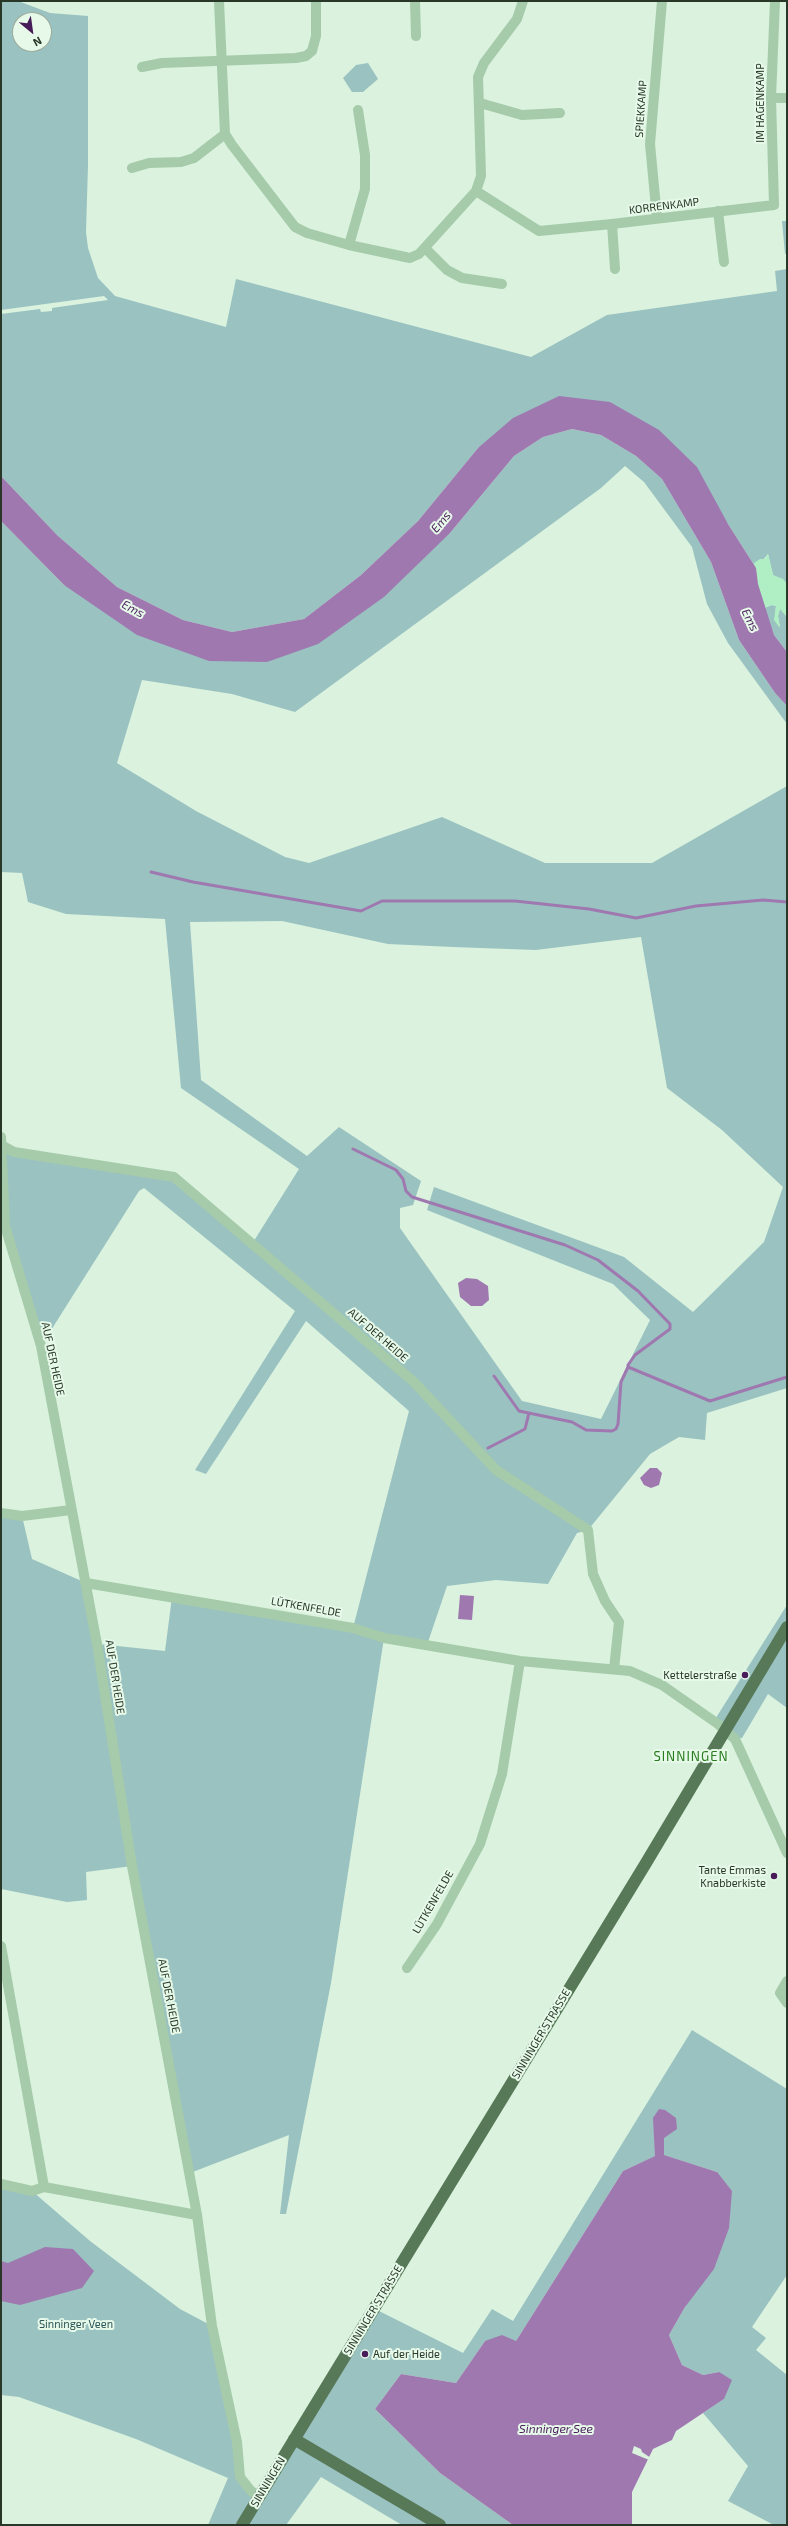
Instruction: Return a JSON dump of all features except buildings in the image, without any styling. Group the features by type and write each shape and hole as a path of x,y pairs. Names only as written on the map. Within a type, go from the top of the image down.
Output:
{"main road":[{"name":"SINNINGER STRASSE","path":"294,2439 726,1730 787,1627"},
{"name":"SINNINGEN","path":"242,2525 294,2439"},
{"path":"294,2439 440,2525"}],"street":[{"path":"219,1 225,134 295,227 307,233 402,258 410,258 425,248 476,191 481,176 480,103 478,78 484,63 516,19 523,1"},
{"path":"142,67 162,63 296,58 306,56 312,51 316,36 316,1"},
{"path":"415,1 416,36"},
{"name":"SPIEKKAMP","path":"657,218 650,144 662,1"},
{"name":"IM HAGENKAMP","path":"774,205 771,98 775,1"},
{"path":"771,98 787,98"},
{"path":"480,103 522,115 560,113"},
{"path":"349,245 365,189 365,155 358,110"},
{"path":"132,168 148,163 181,162 194,158 225,134"},
{"name":"KORRENKAMP","path":"476,191 539,230 612,224 774,205"},
{"path":"718,211 724,262"},
{"path":"612,224 615,269"},
{"path":"425,248 447,270 462,278 502,284"},
{"name":"AUF DER HEIDE","path":"1,1137 5,1226 41,1346 70,1510 86,1583 132,1866 197,2215 212,2326 236,2442 240,2477 251,2491 260,2497"},
{"name":"AUF DER HEIDE","path":"1,1146 14,1152 174,1177 414,1382 496,1470 588,1530 593,1574 605,1601 614,1612 619,1622 614,1669"},
{"path":"1,1513 22,1516 70,1510"},
{"name":"LÜTKENFELDE","path":"86,1583 338,1625 384,1638 520,1661 630,1671 662,1685 726,1730"},
{"name":"LÜTKENFELDE","path":"407,1968 437,1924 480,1844 502,1774 520,1661"},
{"path":"726,1730 735,1739 787,1853"},
{"path":"1,1946 44,2187"},
{"path":"787,1981 780,1993 787,2003"},
{"path":"1,2184 32,2191 44,2187 197,2215"}],"green space":[{"path":"1,1 18,1 47,12 12,12 12,52 52,52 52,13 88,16 88,165 86,232 88,248 98,278 115,296 226,327 236,279 531,357 607,315 777,291 775,271 787,269 787,584 773,575 768,554 756,568 728,524 610,402 478,448 418,521 361,575 304,619 232,632 183,620 117,587 57,535 1,476 1,314 40,309 41,312 52,311 52,308 108,300 104,296 1,310"},
{"path":"368,63 378,79 363,92 352,92 343,78 356,65"},
{"path":"782,221 787,221 787,253 785,254"},
{"path":"572,429 601,435 636,456 662,479 711,562 739,640 775,693 787,706 787,724 728,643 707,604 692,547 644,482 625,466 601,488 295,712 232,694 142,680 117,763 196,811 285,857 309,863 442,817 545,863 652,863 787,786 787,1388 707,1413 705,1440 679,1437 650,1454 588,1530 577,1533 548,1584 496,1580 447,1586 427,1645 384,1638 331,1983 286,2214 280,2214 289,2135 190,2173 132,1866 86,1872 87,1900 67,1902 1,1889 1,1513 22,1516 32,1559 86,1583 98,1644 165,1651 172,1597 353,1628 409,1411 306,1321 206,1474 195,1470 295,1311 144,1188 139,1191 41,1346 5,1226 1,1146 174,1177 252,1244 299,1169 181,1088 165,919 66,914 28,902 22,873 1,872 1,521 64,585 267,662 450,533 514,456 543,437","holes":["282,921 388,944 536,950 641,937 667,1088 722,1130 783,1187 764,1242 693,1312 624,1257 434,1187 427,1210 613,1284 650,1320 601,1419 522,1401 400,1228 400,1208 413,1205 421,1181 339,1127 307,1156 201,1080 190,922"]},
{"path":"772,605 776,606 775,618 780,627 778,616 780,608 787,617 787,652 774,635 764,608"},
{"path":"787,1605 787,1708 768,1694 742,1738 735,1739 714,1721"},
{"name":"Sinninger Veen","path":"692,2030 787,2089 787,2275 752,2327 766,2338 756,2350 787,2375 787,2525 774,2525 728,2501 748,2466 703,2413 724,2399 719,2372 703,2375 682,2365 669,2335 685,2307 717,2172 660,2154 623,2171 516,2341 485,2341 456,2383 401,2374 375,2409 440,2473 513,2525 402,2525 321,2477 286,2525 208,2525 228,2478 136,2439 19,2397 1,2395 1,2184 32,2191 90,2241 180,2309 212,2326 240,2477 260,2496 375,2309 463,2353 492,2309 513,2321"}],"sand":[{"path":"768,554 773,575 783,579 787,584 787,617 780,609 778,616 780,628 774,620 776,606 772,605 764,608 757,584 754,563 760,559 765,559"}],"water":[{"name":"Ems","path":"559,396 610,402 659,430 697,467 728,524 756,568 758,584 774,635 787,652 787,706 775,693 739,640 711,562 662,479 636,456 601,435 572,429 543,437 514,456 450,533 384,597 318,644 267,662 209,661 137,635 64,585 1,521 1,476 57,535 117,587 183,620 232,632 304,619 361,575 418,521 478,448 513,418"},
{"path":"466,1278 477,1279 488,1286 489,1300 482,1306 471,1306 460,1297 458,1283"},
{"path":"650,1468 657,1468 662,1473 659,1485 651,1488 644,1485 640,1478"},
{"path":"460,1595 474,1596 472,1620 458,1619"},
{"name":"Sinninger See","path":"659,2109 665,2110 676,2118 677,2129 664,2138 664,2155 717,2172 732,2191 729,2228 714,2269 685,2307 669,2335 682,2365 703,2375 719,2372 732,2380 724,2399 676,2431 672,2440 653,2449 632,2492 632,2525 513,2525 440,2473 375,2409 401,2374 456,2383 485,2341 502,2335 516,2341 623,2171 655,2156 653,2118"},
{"path":"45,2247 73,2249 94,2271 82,2288 20,2305 1,2301 1,2261 8,2263"}],"pier":[{"path":"634,2446 641,2449 642,2452 651,2458 649,2460 632,2453"}],"waterway":[{"path":"151,872 193,882 361,911 382,901 515,901 589,909 636,918 696,906 763,900 787,902"},
{"path":"353,1149 396,1170 403,1179 406,1191 412,1197 565,1245 598,1260 638,1291 670,1324 670,1329 635,1355 628,1367 710,1401 787,1377"},
{"path":"494,1376 519,1411 572,1422 586,1430 612,1431 616,1429 618,1424 621,1382 628,1367"},
{"path":"488,1448 525,1429 529,1413"}],"place":[{"name":"Kettelerstraße","path":"745,1675"},
{"name":"Tante Emmas Knabberkiste","path":"774,1876"},
{"name":"Auf der Heide","path":"365,2354"}],"district":[{"name":"SINNINGEN","path":"691,1757"}]}
